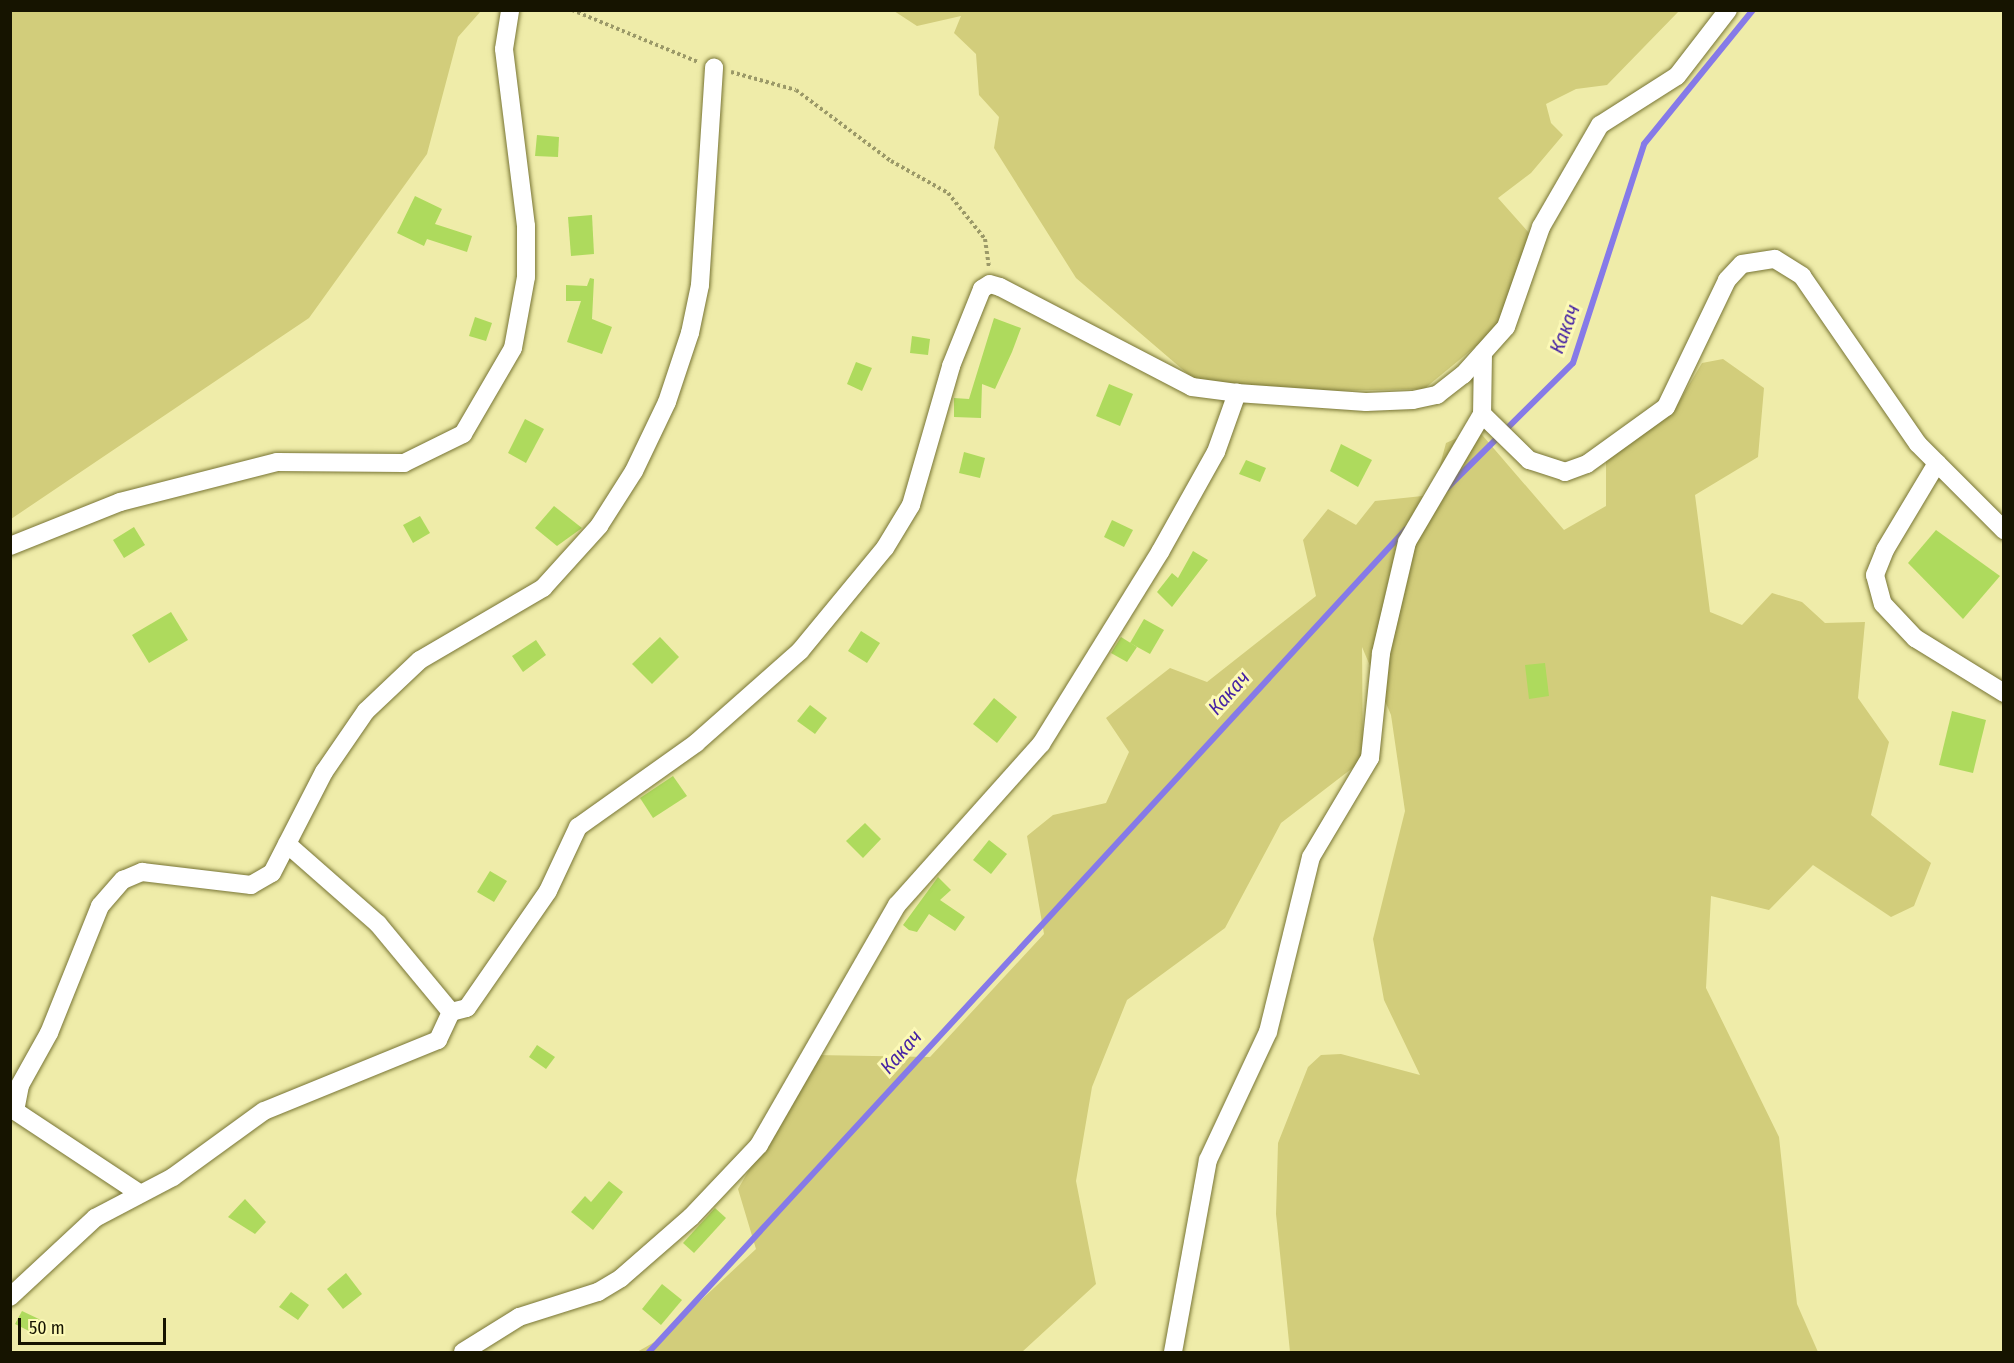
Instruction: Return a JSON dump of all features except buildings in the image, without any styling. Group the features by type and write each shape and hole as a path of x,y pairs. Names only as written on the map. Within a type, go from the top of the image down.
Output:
{"street":[{"path":"10,546 120,502 277,462 404,463 463,434 513,348 525,286 526,226 504,50 510,10"},
{"path":"451,1012 467,1008 478,994 548,891 578,827 696,743 800,651 885,548 911,505 951,366 978,296 990,284 1192,387 1237,393 1366,402 1426,398 1463,375 1506,327 1541,226 1600,125 1677,76 1728,10"},
{"path":"139,1193 15,1111 20,1085 49,1033 100,906 123,880 142,872 251,885 272,873 324,772 366,711 420,660 543,588 599,526 634,471 667,402 700,285 714,67"},
{"path":"1487,420 1529,460 1565,472 1636,431 1666,407 1685,376 1727,280 1742,264 1764,257 1802,276 1918,444 2004,530"},
{"path":"1173,1353 1208,1160 1268,1032 1311,857 1370,758 1381,653 1407,542 1430,503 1487,420 1483,353"},
{"path":"463,1353 519,1317 598,1292 621,1278 690,1217 759,1145 897,905 1041,744 1160,552 1216,452 1237,393"},
{"path":"1937,463 1885,550 1875,575 1883,604 1915,638 2004,693"},
{"path":"287,844 378,924 451,1012"},
{"path":"10,1297 95,1218 173,1177 264,1111 438,1040 451,1012"}],"path":[{"path":"572,10 667,53 796,90 891,161 948,193 985,239 990,284"}],"shaded area":[{"path":"11,10 481,11 458,37 427,154 309,318 11,519"},
{"path":"894,11 1679,11 1607,85 1576,89 1546,104 1551,123 1563,135 1531,173 1498,198 1529,233 1517,288 1492,333 1424,389 1210,393 1076,278 994,148 999,117 979,95 976,54 954,33 961,16 917,26"},
{"path":"1723,359 1764,388 1758,457 1695,495 1710,612 1742,625 1772,593 1802,602 1825,623 1865,622 1858,698 1889,742 1871,815 1931,863 1914,906 1891,917 1813,865 1769,910 1711,896 1706,988 1779,1137 1797,1304 1818,1352 1290,1352 1276,1214 1278,1143 1308,1067 1321,1055 1341,1054 1420,1075 1384,1000 1373,939 1405,811 1391,715 1362,647 1363,760 1281,823 1225,928 1127,1000 1092,1087 1076,1181 1096,1284 1022,1352 637,1352 658,1340 756,1249 738,1189 816,1055 930,1057 1044,934 1027,836 1053,815 1106,803 1129,752 1106,718 1170,668 1207,682 1316,596 1303,540 1328,509 1356,525 1375,501 1432,495 1446,443 1477,429 1564,530 1606,506 1606,456 1673,412 1702,363"}],"waterway":[{"name":"Какач","path":"1447,488 1573,363 1644,144 1753,10"},
{"name":"Какач","path":"649,1352 1406,529"}]}
